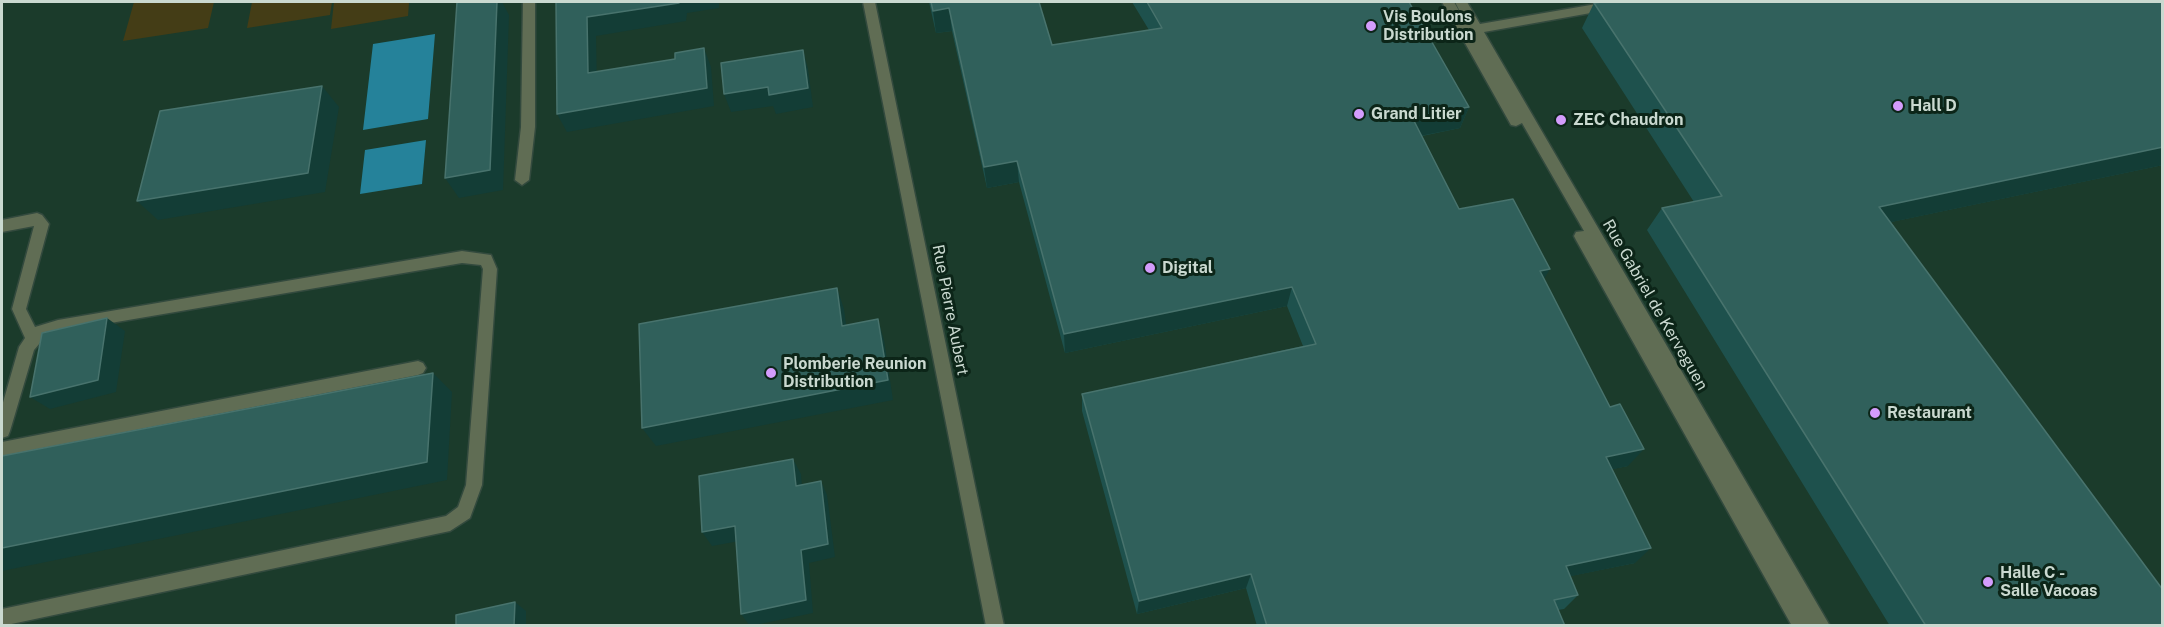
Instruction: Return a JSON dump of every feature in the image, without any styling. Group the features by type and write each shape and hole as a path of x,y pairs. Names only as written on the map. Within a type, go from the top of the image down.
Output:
{"street":[{"path":"522,180 528,127 529,2"},
{"name":"Rue Pierre Aubert","path":"869,2 995,626"},
{"path":"1459,2 1802,626"},
{"name":"Rue Gabriel de Kerveguen","path":"1459,2 1477,29 1619,280 1821,626"},
{"path":"1477,29 1630,2"},
{"path":"2,226 36,219 42,224 19,309 33,338"},
{"path":"2,431 27,347 40,332 58,326 462,257 486,259 490,269 474,485 464,512 450,523 2,618"},
{"path":"2,449 418,368"}],"shaded area":[{"path":"2,2 2162,2 2162,625 2,625"},
{"path":"134,2 214,2 208,28 123,41"},
{"path":"252,2 332,2 330,15 247,28"},
{"path":"334,2 421,2 409,3 408,16 331,29"}],"water":[{"path":"435,34 428,119 363,130 373,44"},
{"path":"426,140 422,184 360,194 365,150"}],"building":[{"path":"457,2 497,2 490,170 445,178"},
{"path":"556,2 679,2 587,17 588,73 675,59 675,53 704,48 707,88 557,114"},
{"path":"931,2 1039,2 1052,45 1162,28 1147,2 1409,2 1469,107 1412,117 1459,209 1513,199 1550,269 1540,271 1610,407 1620,404 1644,449 1606,457 1651,548 1566,566 1578,595 1554,600 1565,626 1267,626 1251,574 1139,601 1082,394 1316,344 1292,287 1064,334 1017,161 984,167 949,8 933,11"},
{"path":"2163,2 2163,147 1879,207 2163,590 2163,626 1926,626 1662,208 1722,196 1594,3"},
{"path":"803,50 808,88 769,95 768,87 724,94 721,63"},
{"path":"322,86 308,173 137,201 160,111"},
{"name":"Plomberie Reunion Distribution","path":"837,288 842,326 878,319 888,380 642,428 639,324"},
{"path":"107,318 98,380 30,397 42,333"},
{"path":"433,373 427,462 2,548 2,456"},
{"path":"793,459 796,486 821,481 828,544 801,550 806,600 741,614 735,526 702,532 699,476"},
{"path":"515,602 514,626 456,626 456,615"}],"place":[{"name":"Vis Boulons Distribution","path":"1371,26"},
{"name":"Hall D","path":"1898,106"},
{"name":"Grand Litier","path":"1359,114"},
{"name":"ZEC Chaudron","path":"1561,120"},
{"name":"Digital","path":"1150,268"},
{"name":"Plomberie Reunion Distribution","path":"771,373"},
{"name":"Restaurant","path":"1875,413"},
{"name":"Halle C - Salle Vacoas","path":"1988,582"}]}
